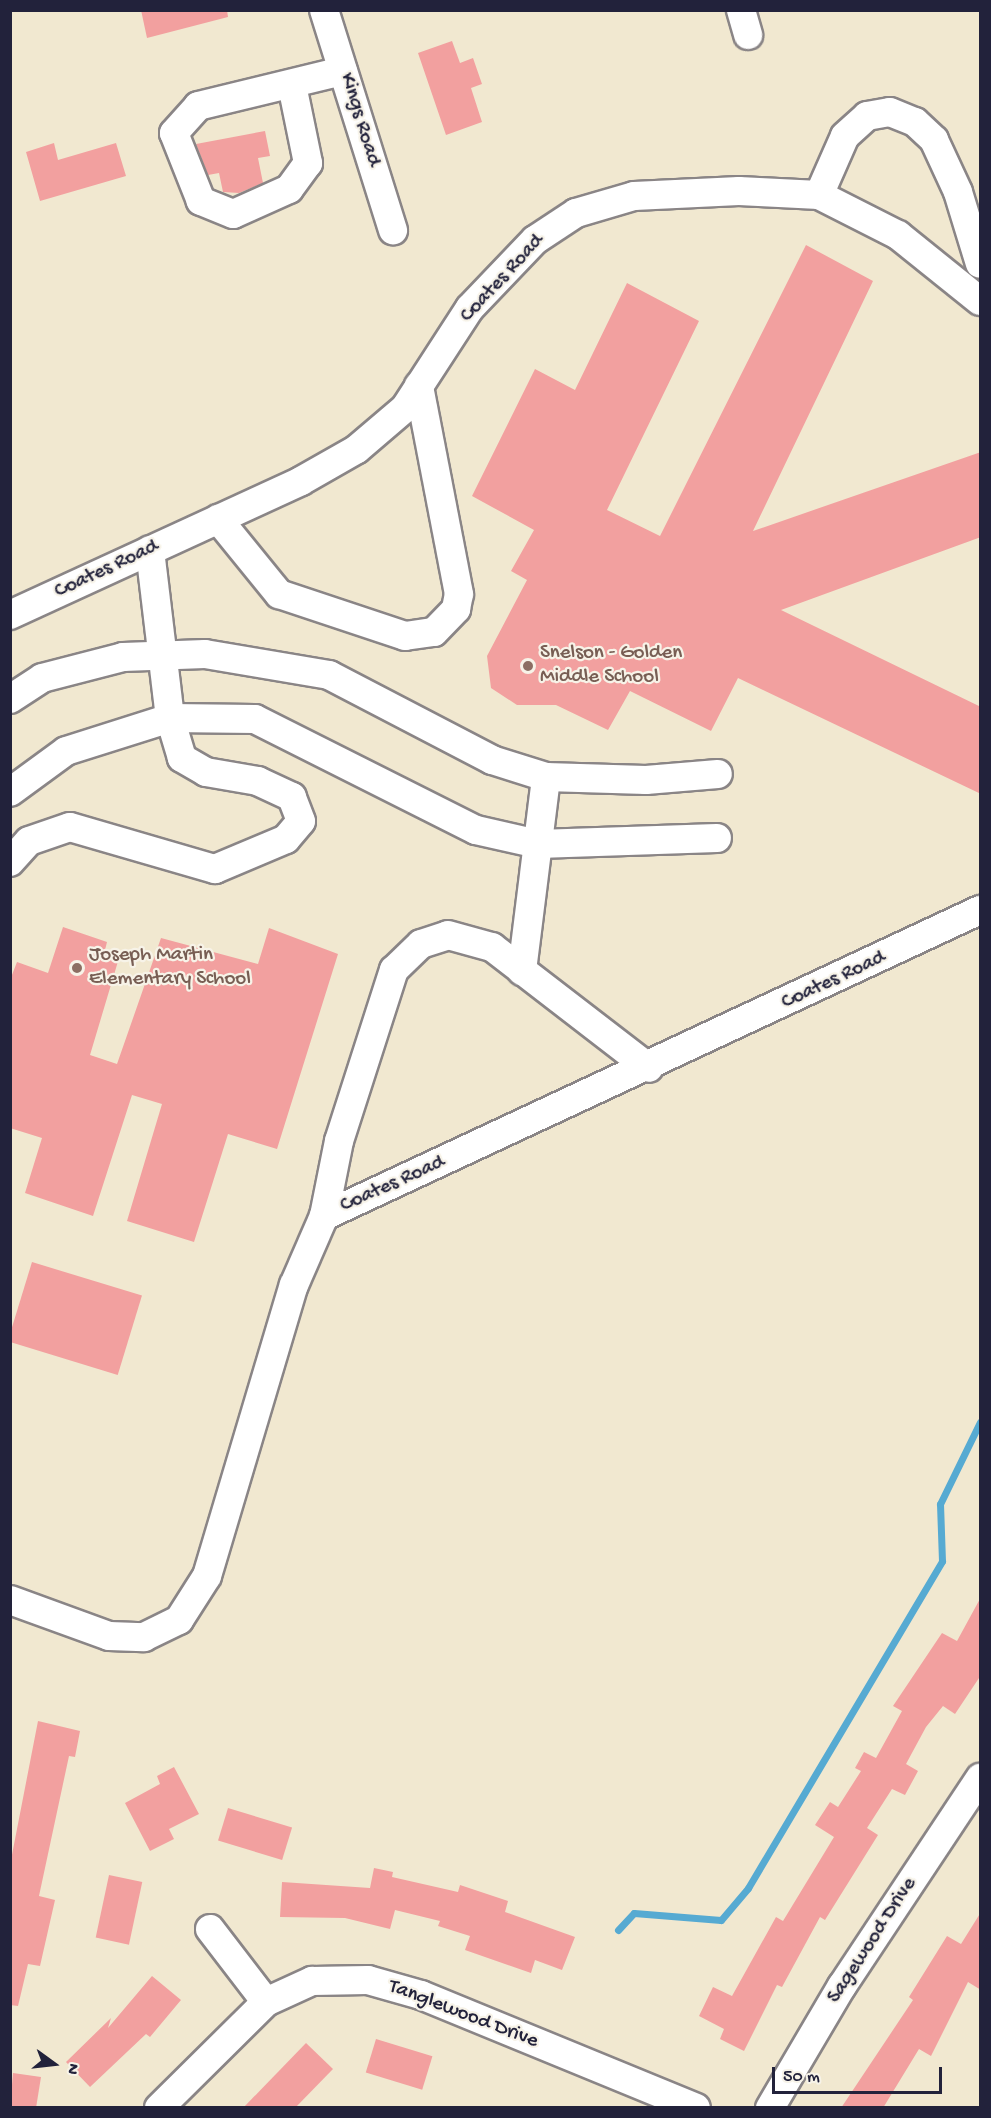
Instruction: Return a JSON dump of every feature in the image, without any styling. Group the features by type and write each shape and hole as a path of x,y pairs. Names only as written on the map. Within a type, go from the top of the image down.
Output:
{"street":[{"name":"Kings Road","path":"324,10 393,230"},
{"path":"292,84 308,163 289,189 233,214 201,201 174,133 198,106 343,71"},
{"path":"819,195 845,136 867,116 890,112 915,122 934,140 944,161 981,264"},
{"name":"Coates Road","path":"10,615 218,519 357,450 405,408 470,308 535,240 576,213 634,196 739,191 819,195 898,235 981,301"},
{"path":"218,519 279,594 405,636 434,632 456,609 459,594 419,386"},
{"path":"10,862 29,841 70,827 215,869 286,838 301,821 292,797 258,782 206,772 182,759 170,718 160,653 159,596 150,550"},
{"path":"10,699 42,678 160,653 255,660 329,675 492,760 546,777 646,780 718,774"},
{"path":"10,792 66,751 170,718 255,719 476,830 538,844 717,838"},
{"path":"522,971 546,777"},
{"name":"Coates Road","path":"10,1600 109,1636 144,1637 179,1620 207,1576 294,1286 324,1216 650,1068 981,910"},
{"path":"324,1216 339,1141 394,970 421,944 448,935 492,947 650,1068"},
{"name":"Sagewood Drive","path":"770,2108 842,1986 981,1778"},
{"path":"210,1929 266,2002"},
{"name":"Tanglewood Drive","path":"159,2108 266,2002 312,1981 368,1980 421,1995 696,2108"}],"building":[{"path":"141,10 227,10 228,17 147,38"},
{"path":"452,41 460,63 473,58 482,84 471,88 482,122 446,135 418,53"},
{"path":"265,131 270,156 258,158 263,183 239,193 223,192 219,173 208,175 196,144"},
{"path":"54,143 58,160 116,143 126,176 40,201 26,152"},
{"path":"806,245 873,281 753,531 981,452 981,537 781,610 981,707 981,794 738,678 711,731 630,691 608,730 556,705 517,705 491,688 487,656 527,580 511,571 534,530 472,496 535,369 575,390 627,283 699,321 607,510 660,536"},
{"path":"63,927 107,942 104,954 119,958 90,1055 117,1064 161,938 258,964 269,928 338,954 277,1149 228,1134 194,1242 127,1221 162,1104 132,1095 93,1216 25,1193 42,1138 10,1128 10,980 17,962 48,973"},
{"path":"32,1262 142,1296 118,1375 10,1342 10,1334"},
{"path":"981,1597 981,1675 955,1714 943,1706 926,1727 906,1764 918,1771 905,1795 892,1789 867,1828 878,1835 825,1920 820,1917 782,1987 777,1985 744,2051 720,2039 724,2029 699,2016 713,1987 732,1996 776,1917 783,1921 834,1837 815,1825 830,1802 838,1807 861,1771 855,1768 864,1752 876,1758 902,1711 893,1706 942,1633 957,1641"},
{"path":"38,1721 80,1731 75,1757 69,1756 39,1896 55,1900 40,1966 28,1964 18,2006 10,2005 10,1865"},
{"path":"174,1767 199,1814 169,1829 174,1839 150,1851 125,1803 160,1784 157,1776"},
{"path":"228,1808 292,1828 282,1860 218,1841"},
{"path":"374,1868 393,1872 392,1877 458,1892 460,1885 508,1901 505,1912 575,1937 562,1970 535,1960 531,1973 465,1950 470,1936 438,1926 440,1921 395,1910 390,1929 345,1918 280,1917 282,1882 370,1888"},
{"path":"109,1875 142,1882 129,1945 96,1938"},
{"path":"981,1912 981,1990 968,1982 931,2056 919,2049 883,2108 841,2108 913,2000 909,1997 947,1936 961,1944"},
{"path":"152,1976 181,2000 150,2037 146,2034 90,2087 66,2062 111,2018 108,2028"},
{"path":"376,2039 432,2056 422,2090 366,2072"},
{"path":"306,2043 333,2069 295,2108 243,2108"},
{"path":"13,2073 41,2077 36,2108 10,2108"}],"waterway":[{"path":"618,1930 634,1913 721,1920 748,1888 942,1561 940,1504 980,1422"}],"place":[{"name":"Snelson - Golden Middle School","path":"528,666"},
{"name":"Joseph Martin Elementary School","path":"77,968"}]}
